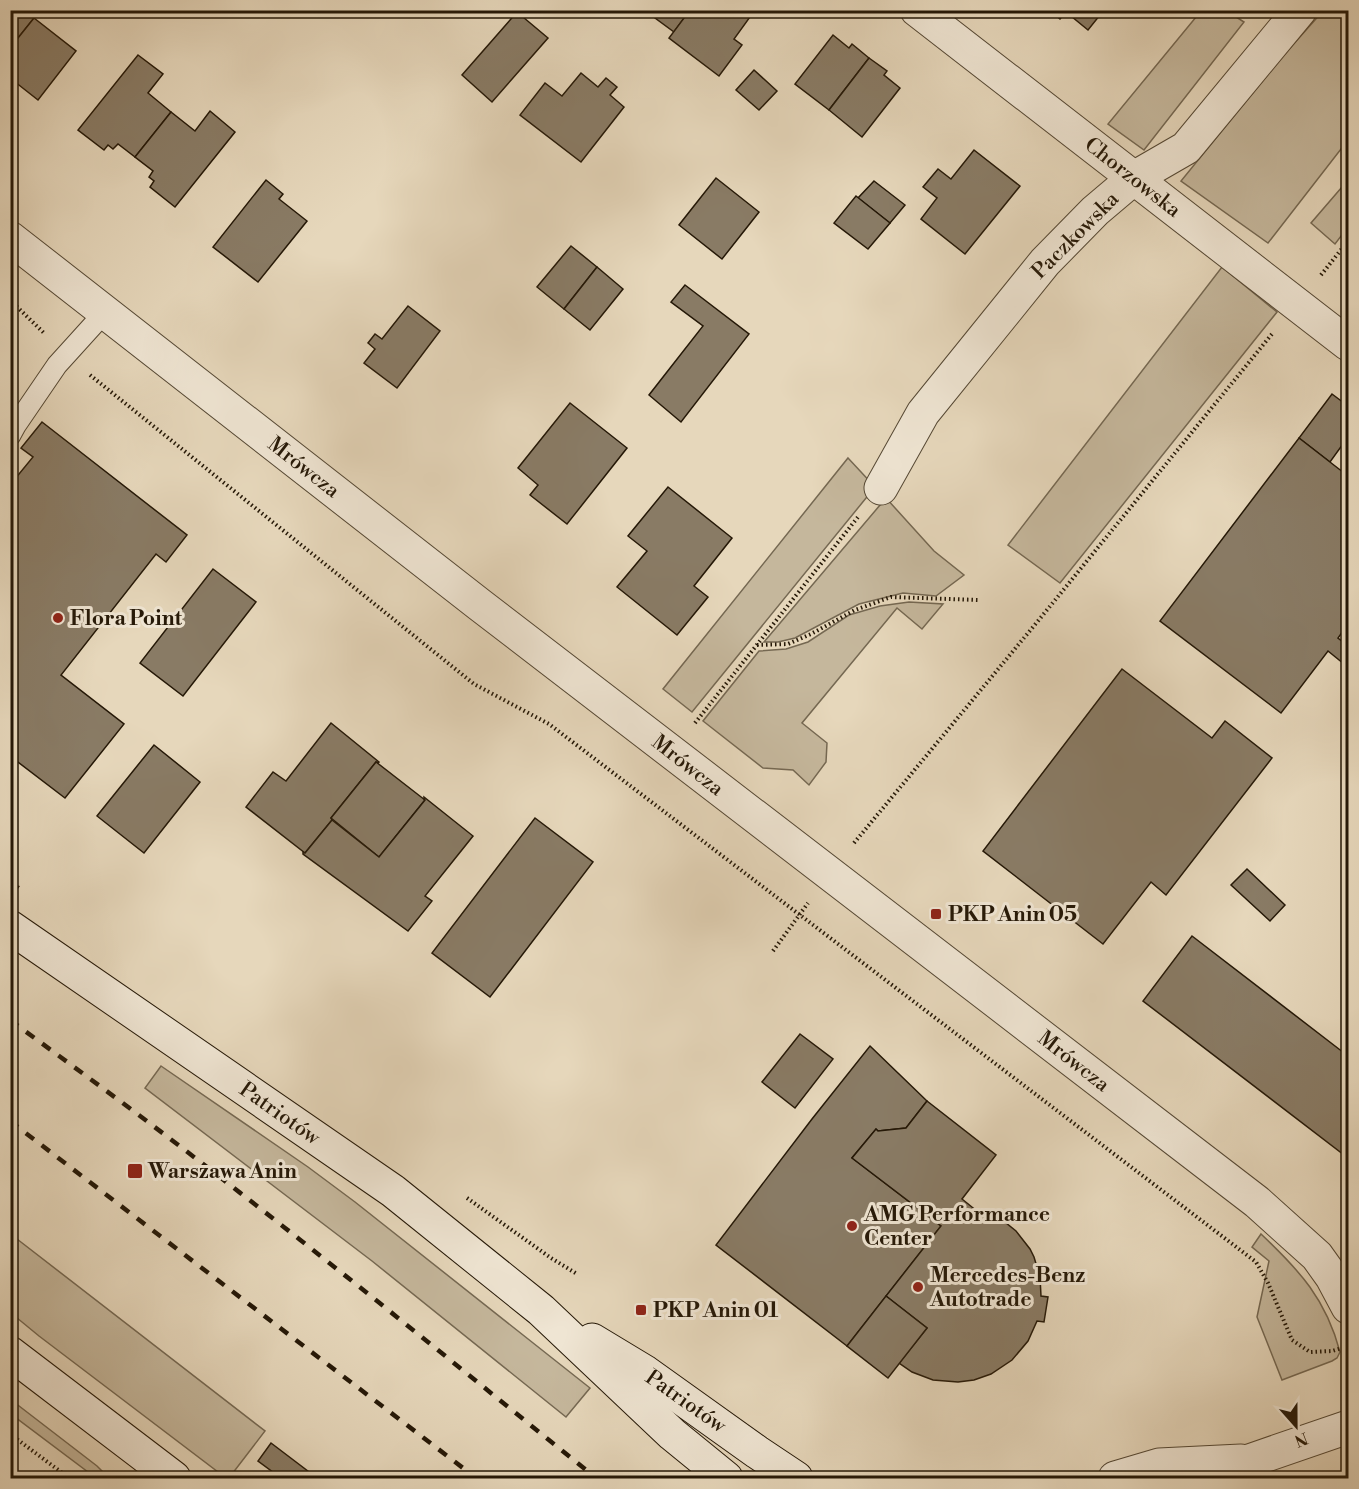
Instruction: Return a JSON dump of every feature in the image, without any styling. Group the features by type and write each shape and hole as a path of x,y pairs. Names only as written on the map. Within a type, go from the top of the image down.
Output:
{"street":[{"name":"Chorzowska","path":"917,10 1348,344"},
{"name":"Paczkowska","path":"881,488 923,413 1045,262 1095,211 1134,178 1186,148 1300,10"},
{"name":"Mrówcza","path":"10,238 489,612 1257,1202 1317,1256 1332,1277 1348,1307"},
{"name":"Patriotów","path":"10,927 393,1191 541,1310 672,1434 726,1479"},
{"name":"Patriotów","path":"541,1310 645,1372 796,1479"},
{"path":"10,1353 174,1479"},
{"path":"1214,1479 1252,1460 1348,1427"},
{"path":"1115,1479 1159,1465 1252,1460"}],"lane":[{"path":"10,436 57,365 105,312"}],"path":[{"path":"850,849 1348,241"},
{"path":"10,300 66,355 474,684 549,724 1256,1263 1268,1283 1292,1340 1310,1352 1332,1351 1348,1345"},
{"path":"694,724 881,488"},
{"path":"756,645 788,644 855,610 891,597 978,600"},
{"path":"773,951 810,900"},
{"path":"10,1434 69,1479"}],"shaded area":[{"path":"1201,11 1227,11 1244,22 1144,150 1108,124"},
{"path":"1323,11 1348,11 1348,140 1268,243 1181,181 1282,57"},
{"path":"1348,180 1348,227 1335,244 1311,223"},
{"path":"1222,267 1277,312 1060,583 1008,545"},
{"path":"848,458 875,487 692,712 663,689"},
{"path":"886,498 934,551 964,575 936,596 903,593 859,604 795,638 764,642"},
{"path":"909,602 943,604 922,629 897,608 802,723 827,743 826,762 809,785 793,770 763,768 703,721 759,651 786,649 808,642 849,615 880,606"},
{"path":"161,1066 355,1202 590,1388 566,1417 372,1261 145,1088"},
{"path":"1261,1234 1310,1287 1327,1316 1340,1352 1332,1361 1282,1380 1257,1317 1269,1261 1252,1247"},
{"path":"17,1239 265,1431 229,1478 226,1478 11,1313 11,1245"},
{"path":"10,1399 97,1466 109,1478 96,1478 11,1414"}],"building":[{"path":"10,10 25,10 34,18 10,48"},
{"path":"654,10 690,10 674,32 651,15"},
{"path":"690,10 741,10 750,17 734,39 742,45 719,76 669,38"},
{"path":"1049,10 1104,10 1088,30 1066,12 1060,19"},
{"path":"517,12 548,38 492,102 462,75"},
{"path":"34,18 76,51 38,100 10,78 10,48"},
{"path":"833,35 849,48 852,44 869,58 829,110 795,84"},
{"path":"138,55 163,74 148,93 171,112 135,157 118,144 113,149 108,145 104,150 78,130"},
{"path":"869,58 887,71 884,75 900,88 862,137 829,110"},
{"path":"754,70 777,91 759,110 736,90"},
{"path":"581,73 598,87 606,78 617,87 610,95 624,107 581,162 520,115 545,83 562,96"},
{"path":"210,111 235,132 175,207 150,187 154,181 149,177 153,171 135,157 171,112 195,131"},
{"path":"974,150 1020,186 965,254 921,219 937,198 923,187 938,169 951,179"},
{"path":"716,178 759,212 722,259 679,225"},
{"path":"266,180 283,194 279,199 307,221 258,282 213,247"},
{"path":"874,181 905,205 890,223 858,198"},
{"path":"856,196 890,223 868,249 834,223"},
{"path":"571,246 597,267 564,309 537,287"},
{"path":"597,267 623,289 590,330 564,309"},
{"path":"685,285 749,334 681,422 649,395 703,326 671,302"},
{"path":"408,306 440,331 397,388 364,363 375,349 368,343 375,334 382,339"},
{"path":"1332,394 1348,406 1348,437 1330,462 1299,438"},
{"path":"570,403 627,448 567,524 530,495 538,485 518,468"},
{"name":"Flora Point","path":"42,422 187,535 166,562 156,554 61,675 124,724 65,798 10,756 10,485 33,457 21,448"},
{"path":"1299,438 1348,476 1348,624 1338,638 1348,646 1348,659 1344,664 1328,651 1281,713 1160,621"},
{"path":"668,487 732,538 694,586 708,597 677,635 617,587 647,551 628,536"},
{"path":"213,569 256,602 183,696 140,663"},
{"path":"1122,669 1212,738 1225,721 1272,758 1166,895 1151,882 1103,944 983,851"},
{"path":"331,723 379,762 376,762 305,853 246,807 273,772 286,781"},
{"path":"154,745 200,782 144,853 97,816"},
{"path":"376,762 425,800 379,857 331,818"},
{"path":"424,797 473,836 425,896 432,901 408,931 303,852 305,853 332,820 379,857 425,800"},
{"path":"535,818 593,862 490,997 432,953"},
{"path":"1247,869 1285,905 1270,921 1231,885"},
{"path":"1192,936 1348,1056 1348,1158 1143,1001"},
{"path":"800,1034 833,1059 795,1108 762,1082"},
{"path":"870,1046 927,1101 906,1128 878,1131 876,1129 852,1158 941,1226 847,1346 716,1245"},
{"path":"927,1101 996,1155 962,1199 988,1220 993,1215 1016,1231 1034,1257 1040,1277 1041,1296 1048,1297 1044,1322 1037,1321 1028,1341 1012,1360 991,1374 974,1380 958,1382 933,1380 912,1372 899,1363 927,1328 886,1296 941,1226 852,1158 876,1129 878,1131 906,1128"},
{"path":"886,1296 927,1328 888,1378 847,1346"},
{"path":"271,1443 317,1478 281,1478 258,1461"}],"railway":[{"path":"10,1020 143,1118 268,1215 596,1478"},
{"path":"10,1121 476,1478"}],"place":[{"name":"Flora Point","path":"58,618"},
{"name":"PKP Anin 05","path":"936,914"},
{"name":"Warszawa Anin","path":"135,1171"},
{"name":"AMG Performance Center","path":"852,1226"},
{"name":"Mercedes-Benz Autotrade","path":"918,1287"},
{"name":"PKP Anin 01","path":"641,1310"}]}
